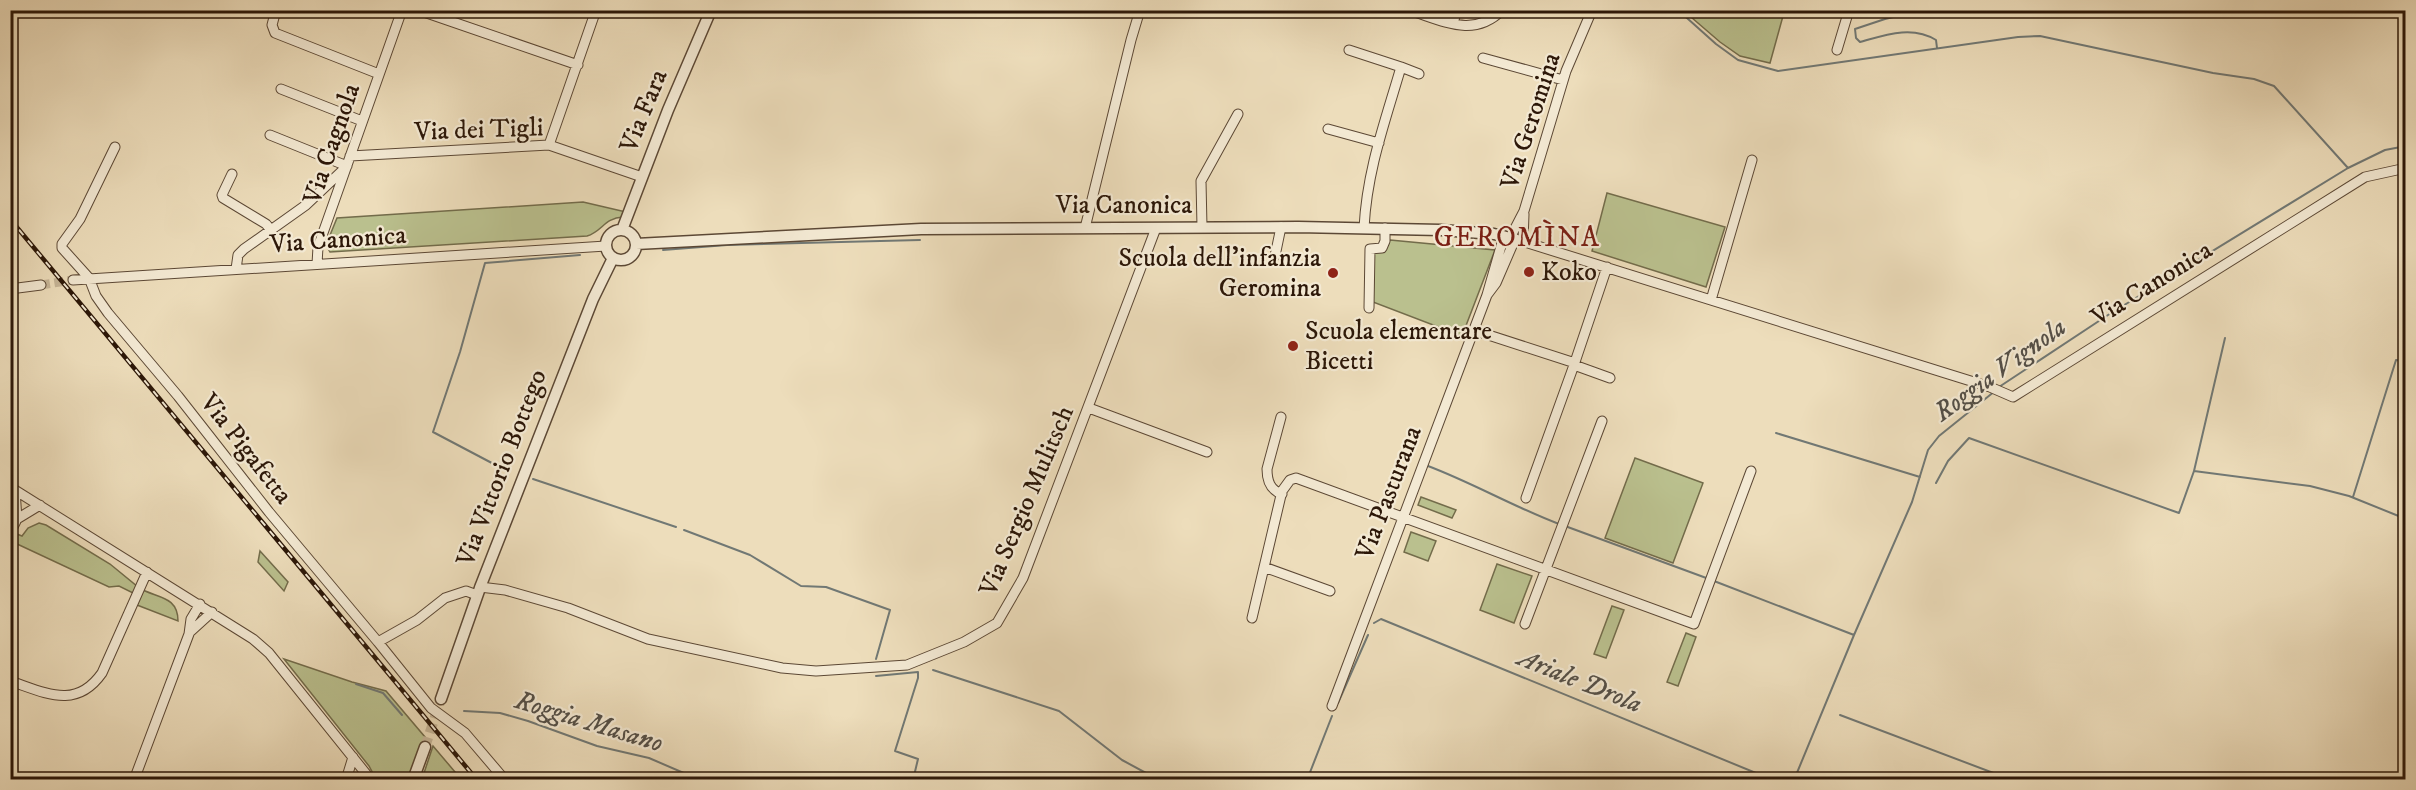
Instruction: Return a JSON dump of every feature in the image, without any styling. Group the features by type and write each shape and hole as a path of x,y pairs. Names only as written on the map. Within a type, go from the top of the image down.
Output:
{"street":[{"name":"Via Cagnola","path":"276,10 272,26 274,33 379,74"},
{"name":"Via Cagnola","path":"317,264 316,251 402,10"},
{"path":"418,10 578,65"},
{"path":"549,145 596,10"},
{"name":"Via Fara","path":"622,230 711,10"},
{"path":"1085,228 1140,10"},
{"path":"1408,10 1470,28 1488,21 1502,10"},
{"path":"1453,23 1456,10"},
{"name":"Via Geromina","path":"1513,239 1524,211 1563,80 1592,10"},
{"path":"1837,50 1849,10"},
{"path":"1349,50 1419,74"},
{"path":"1483,57 1563,80"},
{"path":"1364,228 1369,176 1401,68"},
{"path":"281,89 362,121"},
{"path":"1202,227 1201,181 1238,114"},
{"path":"1328,129 1379,143"},
{"path":"236,269 238,255 244,249 316,197 349,161 270,135"},
{"name":"Via dei Tigli","path":"349,161 549,145 642,177"},
{"name":"Via Pigafetta","path":"115,147 80,219 62,244 62,248 89,278 96,296 108,314 185,405 431,708 465,733 505,780"},
{"path":"1711,300 1752,160"},
{"name":"Via Canonica","path":"636,244 921,229 1281,227 1441,230 1513,239 1990,387 2013,397 2365,177 2406,168"},
{"path":"232,174 222,195 223,198 266,224 271,230"},
{"path":"316,197 322,197 329,204 329,216"},
{"path":"1275,256 1281,227"},
{"name":"Via Sergio Mulitsch","path":"478,591 513,592 568,608 648,639 782,668 816,671 907,665 964,642 997,623 1023,578 1156,228"},
{"path":"1369,308 1370,249 1382,248 1385,241 1385,228"},
{"path":"622,230 630,233 636,244 634,253 626,259 613,258 606,246 609,236 622,230"},
{"name":"Via Pasturana","path":"1332,706 1473,330 1513,239"},
{"name":"Via Canonica","path":"74,280 606,246"},
{"name":"Via Vittorio Bottego","path":"441,699 478,591 589,310 613,258"},
{"path":"1526,498 1575,364 1607,267"},
{"path":"10,289 41,285"},
{"path":"1473,330 1610,378"},
{"path":"1089,408 1207,452"},
{"path":"1281,417 1267,469 1267,477 1272,489 1282,494"},
{"path":"1525,624 1602,421"},
{"path":"1252,618 1282,494 1290,480 1302,479 1694,624 1751,471"},
{"path":"13,488 253,639 269,653 371,780"},
{"path":"13,488 17,519"},
{"path":"10,533 17,519 40,505"},
{"path":"1264,567 1330,591"},
{"path":"10,681 60,697 73,696 94,684 102,673 147,572"},
{"path":"378,642 417,620 445,598 466,591 478,591"},
{"path":"134,780 190,632 191,619 200,604"},
{"path":"190,632 212,612"},
{"path":"413,780 425,747"},
{"path":"346,780 353,757"}],"green space":[{"path":"1684,11 1764,11 1783,16 1770,63 1740,56"},
{"path":"1607,193 1725,227 1706,287 1592,251"},
{"path":"583,202 626,212 623,217 607,222 587,236 330,252 326,245 337,218"},
{"path":"1390,240 1495,250 1462,336 1373,302 1374,253 1385,250"},
{"path":"1635,458 1703,483 1673,563 1605,538"},
{"path":"1421,497 1456,510 1452,518 1418,505"},
{"path":"39,523 110,564 138,587 135,594 119,586 109,587 15,543 17,534 22,536 28,528"},
{"path":"1411,532 1436,541 1428,561 1404,552"},
{"path":"260,551 288,582 284,591 258,562"},
{"path":"1497,564 1532,576 1514,623 1480,610"},
{"path":"143,590 171,603 175,607 178,621 137,605"},
{"path":"1612,606 1624,610 1606,658 1594,654"},
{"path":"1686,633 1696,637 1678,686 1667,682"},
{"path":"284,659 386,691 425,737 408,779 376,779 369,766"},
{"path":"433,746 461,779 422,779"}],"waterway":[{"path":"1678,10 1738,60 1778,71 2018,37 2040,36 2213,73 2254,79 2274,86 2348,168"},
{"name":"Ariale Drola","path":"1922,10 1855,29 1856,38 1860,42 1898,33 1918,33 1936,40 1937,48"},
{"name":"Roggia Vignola","path":"1999,387 2108,315 2348,168 2385,150 2406,146"},
{"path":"663,250 727,245 920,240"},
{"name":"Roggia Masano","path":"507,471 433,432 460,352 485,263 580,255"},
{"path":"2194,471 2225,338"},
{"path":"2353,497 2396,360 2406,361"},
{"name":"Roggia Vignola","path":"1794,780 1912,502 1928,450 1939,436 1995,391"},
{"path":"1776,433 1920,477"},
{"path":"1936,483 1948,461 1969,438 2179,513 2194,471 2310,486 2349,496 2406,519"},
{"path":"1428,466 1559,524"},
{"name":"Roggia Masano","path":"533,479 676,527"},
{"path":"1565,526 1709,579"},
{"name":"Roggia Masano","path":"684,530 750,555 801,586 826,587 890,610 876,659"},
{"path":"1714,581 1854,635"},
{"name":"Ariale Drola","path":"1374,623 1381,619 1773,780"},
{"name":"Ariale Drola","path":"1338,703 1368,635"},
{"name":"Ariale Drola","path":"933,670 1059,711 1122,760 1159,780"},
{"name":"Roggia Masano","path":"876,676 918,672 895,751 918,759 913,780"},
{"name":"Roggia Masano","path":"356,684 383,693 402,715"},
{"name":"Roggia Masano","path":"464,711 500,713 528,721 597,746 649,758 700,780"},
{"path":"1840,715 2012,780"},
{"name":"Ariale Drola","path":"1307,780 1332,716"}],"tunnel":[{"path":"41,285 73,280"},
{"path":"425,747 441,699"}],"railway":[{"path":"10,219 477,780"}],"place":[{"name":"Koko","path":"1529,272"},
{"name":"Scuola dell'infanzia Geromina","path":"1333,273"},
{"name":"Scuola elementare Bicetti","path":"1293,346"}],"district":[{"name":"GEROMÌNA","path":"1517,237"}]}
